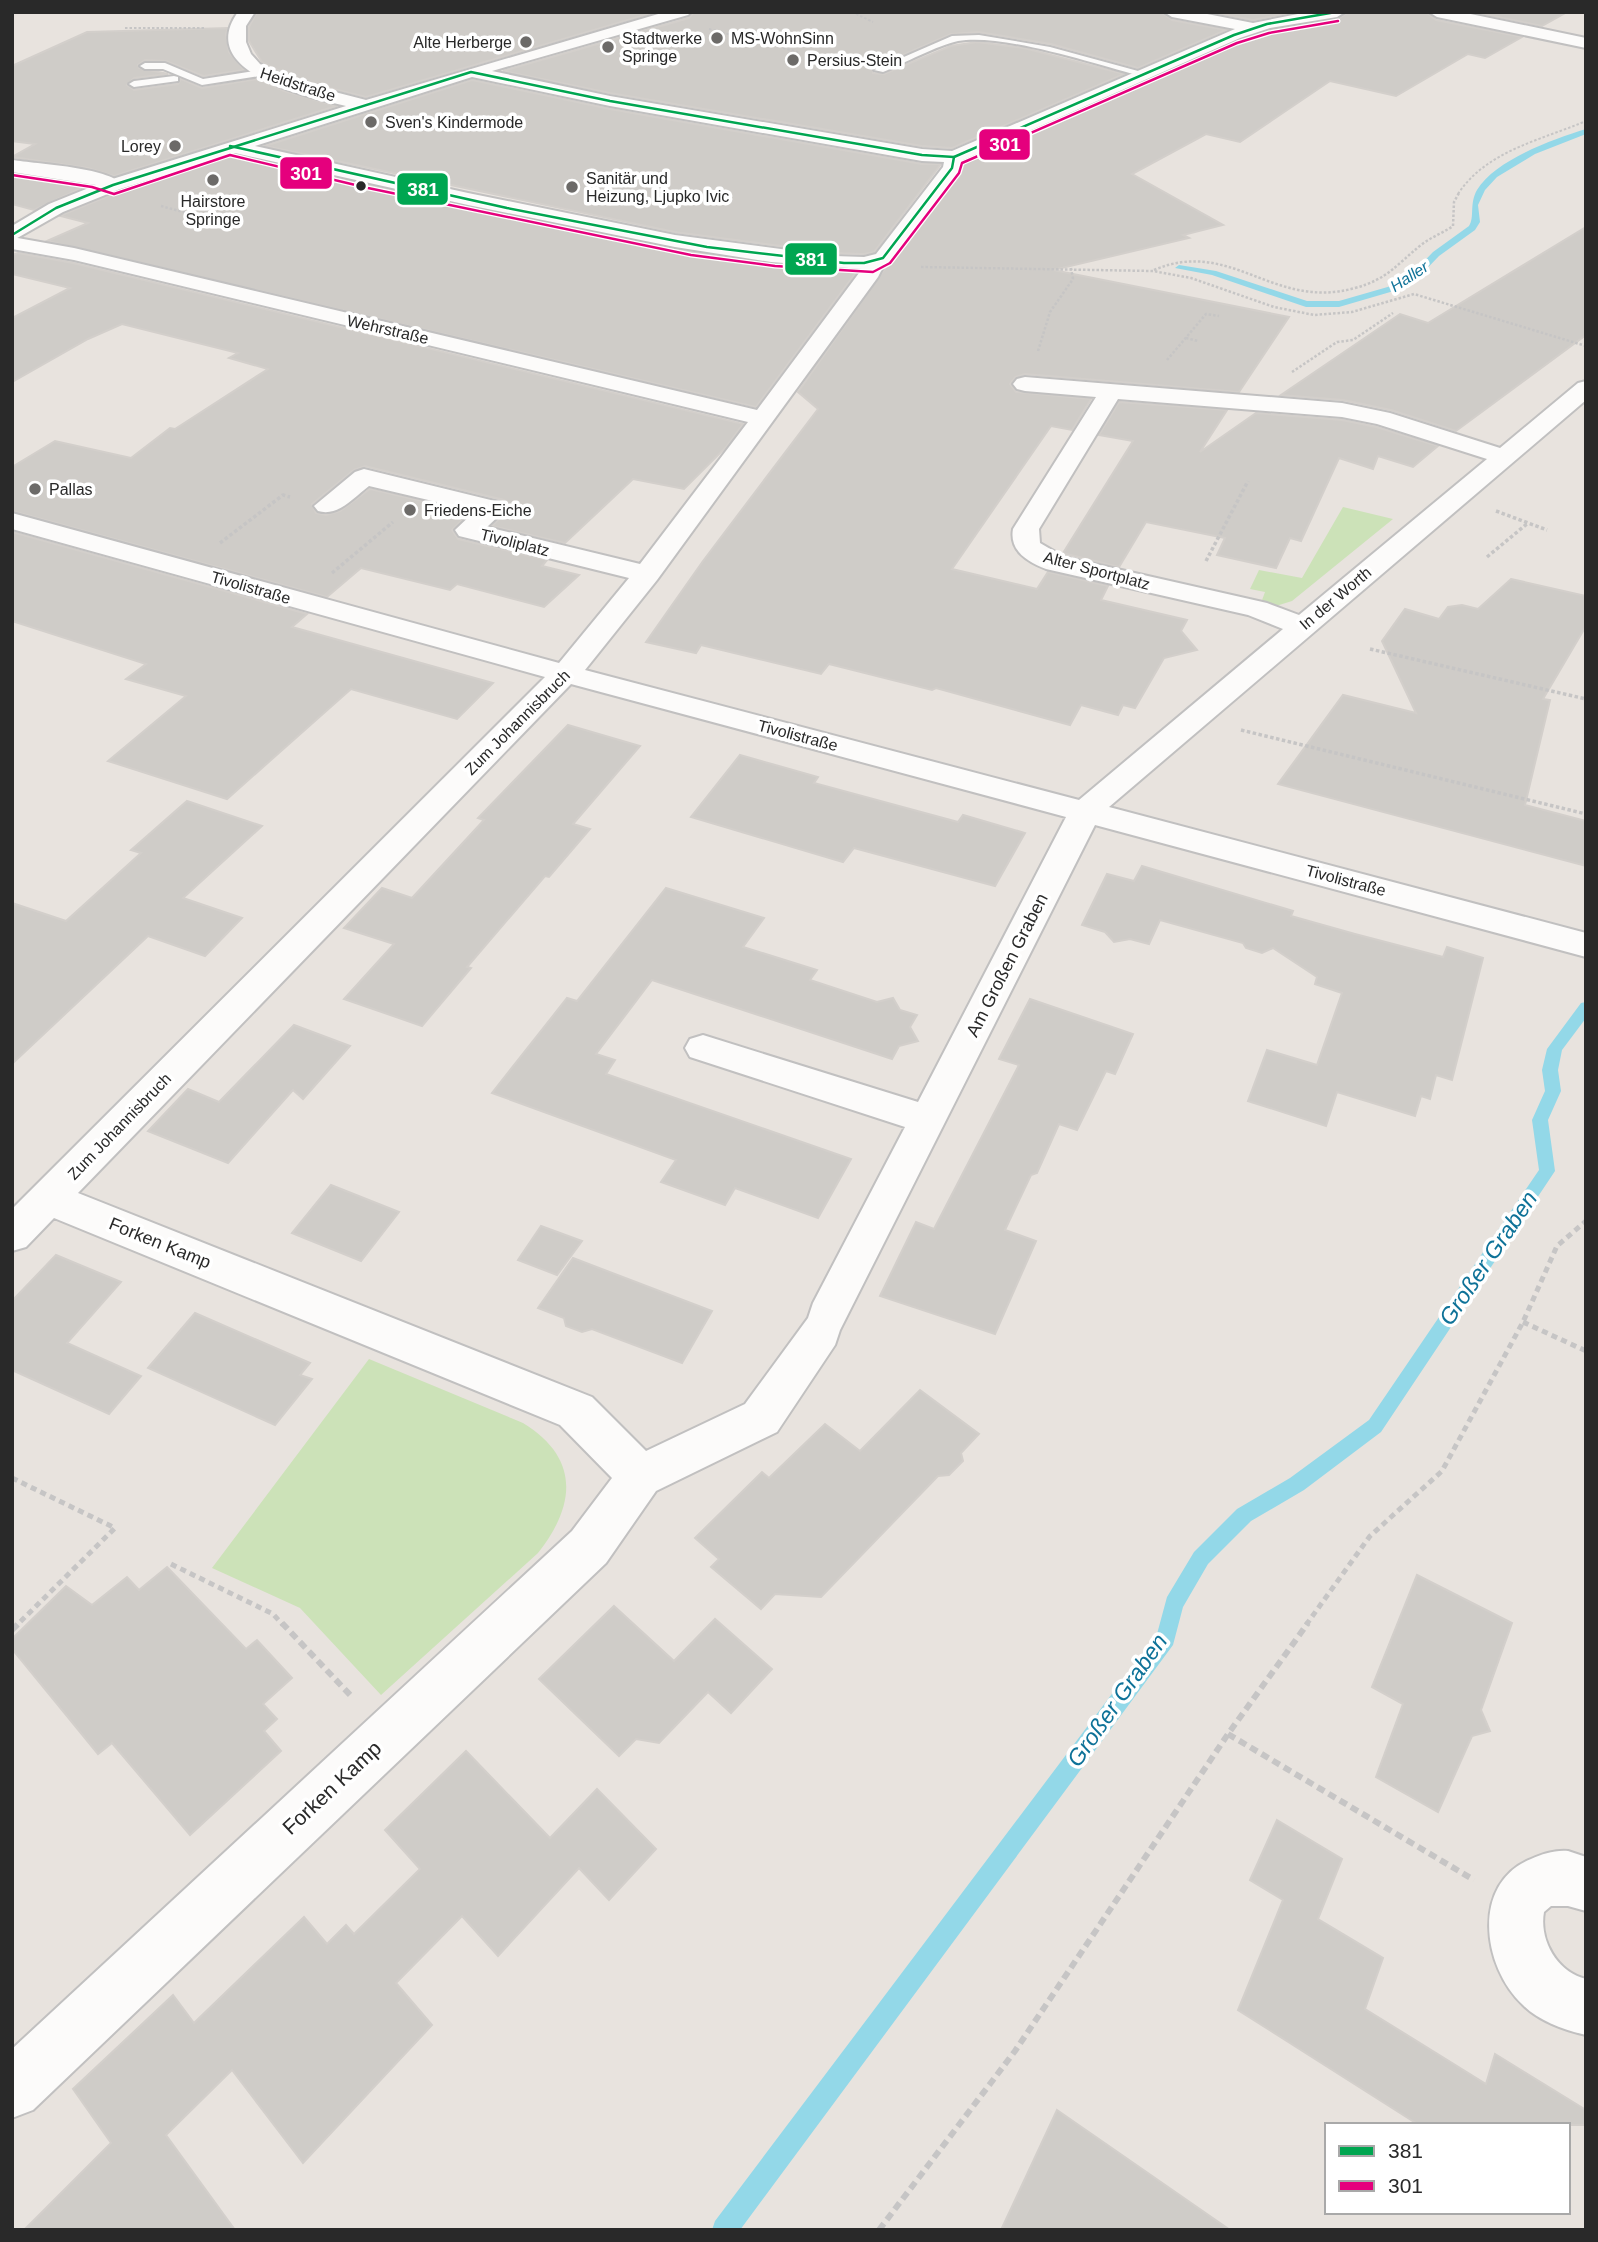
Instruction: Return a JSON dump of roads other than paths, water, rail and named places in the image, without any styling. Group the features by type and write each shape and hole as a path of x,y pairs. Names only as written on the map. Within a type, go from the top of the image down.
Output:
{"street":[{"name":"Heidstraße","path":"247,12 237,28 239,49 244,60 260,73 302,88 366,105"},
{"path":"12,235 56,208 113,185 230,146 471,72 683,12"},
{"path":"1172,12 1252,28"},
{"path":"471,72 622,103 922,155 954,157 1252,28 1337,12"},
{"path":"1437,12 1586,43"},
{"path":"230,146 370,179 692,246 776,257 873,265"},
{"name":"Zum Johannisbruch","path":"12,1235 564,673 647,574 764,419 873,265 883,258 953,168 954,157"},
{"path":"12,166 94,178 113,185"},
{"name":"Wehrstraße","path":"12,243 85,257 764,419"},
{"path":"1025,384 1342,410 1382,418 1502,456"},
{"name":"In der Worth","path":"1086,810 1502,456 1586,388"},
{"name":"Alter Sportplatz","path":"1120,391 1026,529 1025,542 1036,554 1056,562 1257,609 1302,626"},
{"name":"Tivoliplatz","path":"327,506 364,477 494,508 468,530 647,574"},
{"name":"Tivolistraße","path":"12,521 564,673 1586,945"},
{"name":"Am Großen Graben","path":"824,1324 1086,810"},
{"path":"703,1048 928,1120"},
{"name":"Forken Kamp","path":"48,1198 576,1411 640,1476"},
{"name":"Forken Kamp","path":"12,2089 589,1547 640,1476 761,1418 824,1324"},
{"path":"1586,1884 1558,1877 1539,1881 1524,1892 1517,1906 1514,1930 1520,1954 1533,1975 1553,1994 1586,2007"}],"lane":[{"path":"879,70 956,38 969,37 1012,42 1144,74"},
{"path":"145,66 165,66 202,82 260,73"},
{"path":"134,84 192,77"}],"waterway":[{"name":"Haller","path":"1179,268 1213,273 1306,304 1339,304 1401,286 1412,279 1436,254 1472,228 1476,222 1474,205 1481,189 1495,176 1532,153 1586,131"},
{"name":"Großer Graben","path":"724,2230 1166,1638 1174,1604 1201,1558 1244,1515 1297,1484 1375,1426 1547,1171 1540,1120 1553,1091 1550,1070 1555,1049 1586,1007"}],"place":[{"name":"MS-WohnSinn","path":"717,38"},
{"name":"Alte Herberge","path":"526,42"},
{"name":"Stadtwerke Springe","path":"608,47"},
{"name":"Persius-Stein","path":"793,60"},
{"name":"Sven's Kindermode","path":"371,122"},
{"name":"Lorey","path":"175,146"},
{"name":"Hairstore Springe","path":"213,180"},
{"name":"Sanitär und Heizung, Ljupko Ivic","path":"572,187"},
{"name":"Pallas","path":"35,489"},
{"name":"Friedens-Eiche","path":"410,510"}]}
